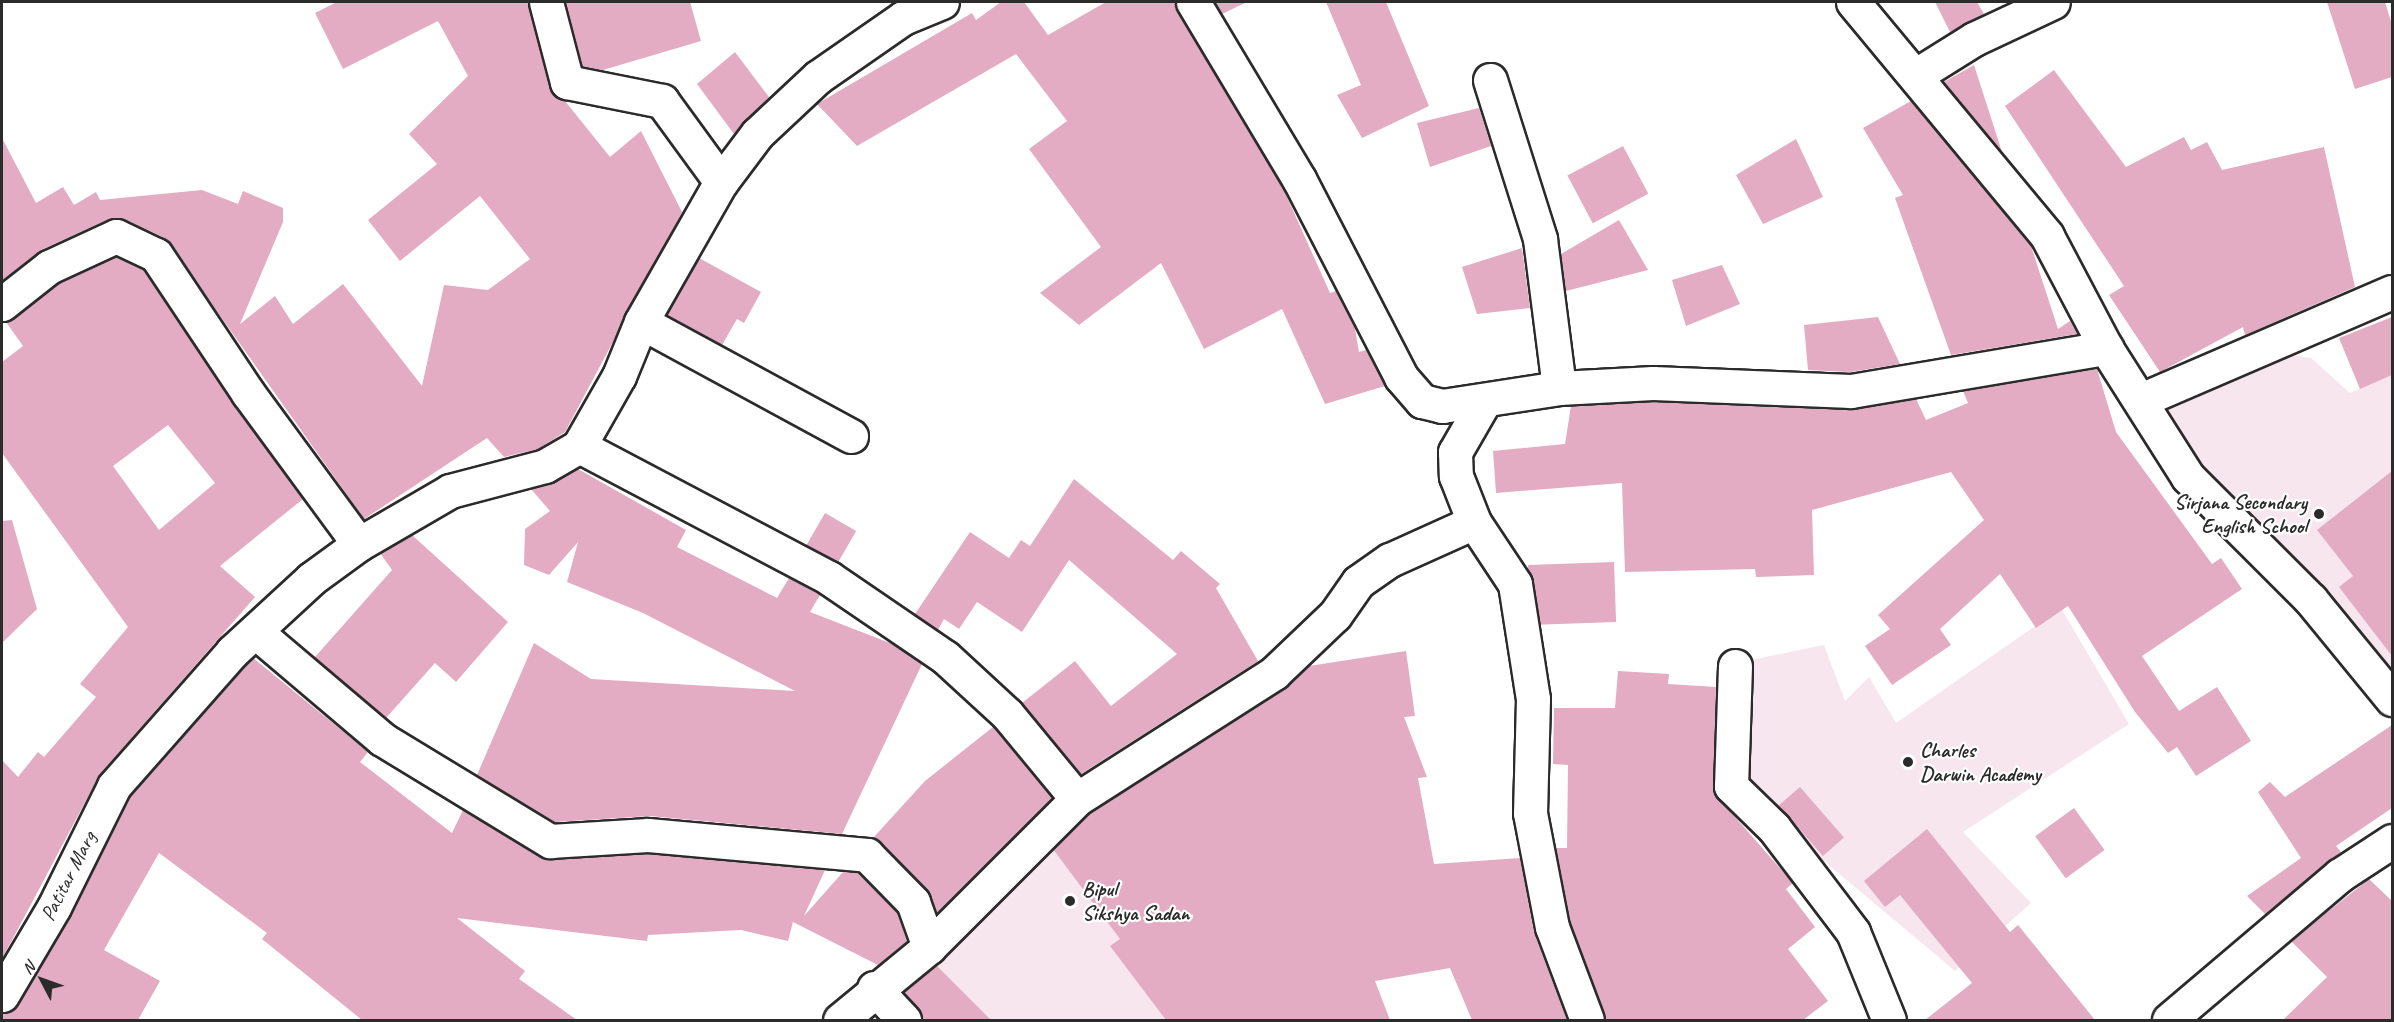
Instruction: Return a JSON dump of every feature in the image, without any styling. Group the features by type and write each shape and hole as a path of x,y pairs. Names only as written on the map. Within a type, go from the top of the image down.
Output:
{"street":[{"path":"546,2 567,82 662,101 722,182"},
{"path":"942,2 903,18 818,77 757,134 722,182 641,322 619,376 579,446 829,578 945,657 1007,714 1077,799"},
{"path":"1193,2 1299,179 1401,377 1422,401 1442,406 1559,388 1653,383 1851,391 2106,348"},
{"path":"1918,74 1974,39 2053,2"},
{"path":"1863,4 2047,236 2106,348 2213,506 2311,600 2392,699"},
{"path":"1490,80 1540,239 1559,388"},
{"path":"2,304 49,267 116,236 156,255 248,393 359,544"},
{"path":"2140,400 2392,292"},
{"path":"641,322 851,436"},
{"path":"1485,400 1455,452 1456,476 1474,522 1515,584 1533,699 1530,813 1552,927 1587,1020"},
{"name":"Patitar Marg","path":"2,995 54,907 114,786 256,632 311,579 359,544 450,490 545,466 579,446"},
{"path":"840,1020 874,988 929,947 1077,799 1274,673 1335,615 1358,582 1390,560 1474,522"},
{"path":"256,632 382,738 550,841 648,835 867,855 913,902 929,947"},
{"path":"1735,666 1731,786 1774,828 1853,932 1889,1020"},
{"path":"2169,1020 2340,875 2392,841"},
{"path":"874,988 904,1020"}],"shaded area":[{"name":"Sirjana Secondary English School","path":"2292,355 2311,358 2350,393 2392,375 2392,700 2180,435 2165,406"},
{"name":"Charles Darwin Academy","path":"2061,608 2129,724 1963,832 2031,903 1955,971 1750,799 1731,664 1824,645 1845,701 1869,677 1896,723"},
{"name":"Bipul Sikshya Sadan","path":"1085,804 1229,1020 914,1020 894,997"}],"building":[{"path":"337,2 528,2 554,95 565,101 610,157 641,131 682,212 565,432 538,449 504,457 487,438 364,519 165,238 124,219 109,219 41,250 2,281 2,138 36,203 63,187 74,205 96,192 100,200 202,190 238,204 243,191 283,208 283,222 240,324 275,296 293,324 343,284 422,386 444,285 488,290 530,259 480,196 400,261 368,220 437,164 409,134 468,76 438,21 343,69 315,13"},
{"path":"565,2 690,2 701,41 603,70 582,66"},
{"path":"1001,2 1024,2 1048,35 1106,2 1174,2 1283,188 1330,293 1336,291 1355,329 1359,352 1366,350 1385,386 1325,404 1282,309 1204,349 1161,263 1079,325 1040,293 1101,247 1029,149 1067,121 1016,54 857,146 817,104 972,13 976,20"},
{"path":"1215,2 1247,2 1222,14"},
{"path":"1326,2 1386,2 1429,106 1362,138 1337,95 1361,85"},
{"path":"1935,2 1977,2 1984,14 1950,32"},
{"path":"2327,2 2385,2 2392,25 2392,77 2355,89"},
{"path":"735,52 769,97 734,134 697,84"},
{"path":"1974,65 2002,152 1944,82"},
{"path":"2054,70 2126,167 2184,137 2191,150 2207,142 2222,170 2324,147 2355,287 2245,335 2243,327 2160,372 2109,295 2124,286 2005,106"},
{"path":"1911,101 2031,246 2058,329 2070,321 2077,334 1951,355 1895,198 1903,195 1863,128"},
{"path":"1479,108 1491,146 1430,167 1417,123"},
{"path":"1796,139 1823,197 1763,224 1736,175"},
{"path":"1623,146 1648,194 1593,223 1567,176"},
{"path":"1619,220 1648,270 1566,291 1561,254"},
{"path":"1522,248 1530,308 1477,314 1462,267"},
{"path":"116,257 143,270 303,499 220,566 255,597 100,774 2,959 2,760 18,777 38,752 44,757 96,697 80,684 128,627 2,453 2,362 23,346 6,322 59,283","holes":["168,425 215,483 159,530 113,466"]},
{"path":"699,258 761,292 744,323 737,319 722,345 667,315"},
{"path":"1722,265 1740,304 1686,326 1672,280"},
{"path":"1878,317 1900,364 1850,372 1808,370 1804,325"},
{"path":"2392,317 2392,375 2360,389 2339,338"},
{"path":"2097,369 2116,432 2212,564 2221,558 2242,589 2142,656 2179,711 2217,687 2251,741 2196,776 2177,747 2168,753 2135,712 2068,606 2036,628 2000,574 1940,629 1951,645 1892,685 1865,646 1890,629 1878,615 1984,520 1951,472 1812,510 1814,575 1756,577 1755,569 1625,572 1622,483 1496,493 1493,451 1565,444 1571,406 1653,402 1850,410 1916,399 1926,420 1968,403 1963,391"},
{"path":"578,469 686,530 677,547 777,598 789,578 820,595 810,612 895,645 922,664 842,834 650,816 555,822 477,775 534,643 591,679 795,691 643,613 567,582 578,542 549,575 524,565 525,529 550,511 531,489"},
{"path":"2392,471 2392,656 2339,587 2353,576 2317,530"},
{"path":"1074,479 1173,560 1181,551 1220,584 1216,588 1258,661 1081,774 1022,703 1075,661 1111,706 1177,654 1069,560 1022,632 977,602 959,629 944,619 938,630 915,614 970,532 1009,558 1021,540 1030,546"},
{"path":"825,513 856,531 838,563 806,545"},
{"path":"12,520 37,609 2,643 2,521"},
{"path":"412,535 508,622 456,682 435,663 386,718 315,657 392,570 380,553"},
{"path":"1614,562 1616,622 1530,625 1528,565"},
{"path":"1406,651 1415,716 1404,717 1427,777 1418,778 1434,864 1520,858 1534,933 1567,1020 1472,1020 1450,968 1375,981 1390,1020 1166,1020 1110,946 1120,939 1053,849 1089,814 1284,689 1309,666"},
{"path":"253,658 368,752 360,762 452,833 463,810 550,860 648,854 825,870 804,916 843,872 858,873 897,912 907,941 878,965 793,922 788,941 741,930 648,935 647,941 457,918 525,971 519,979 577,1020 362,1020 262,939 267,933 159,853 104,950 160,981 138,1020 2,1020 2,1014 18,1005 70,916 130,797"},
{"path":"1618,671 1669,674 1668,684 1716,687 1714,793 1793,883 1786,889 1815,927 1788,949 1828,1001 1803,1020 1605,1020 1570,922 1556,848 1567,848 1568,765 1553,764 1554,708 1615,708"},
{"path":"2392,725 2392,808 2336,846 2341,852 2265,914 2247,896 2301,858 2258,792 2270,782 2285,797"},
{"path":"993,727 1052,798 937,913 926,889 873,838 925,781"},
{"path":"1800,787 1844,838 1823,856 1779,805"},
{"path":"2074,808 2105,850 2066,878 2035,836"},
{"path":"1927,829 2010,932 2018,925 2095,1020 1925,1020 1972,983 1900,895 1885,907 1864,881"},
{"path":"2369,879 2392,901 2392,1020 2283,1020 2327,977 2291,941"},
{"path":"936,965 991,1020 922,1020 904,992"}],"place":[{"name":"Sirjana Secondary English School","path":"2319,514"},
{"name":"Charles Darwin Academy","path":"1908,762"},
{"name":"Bipul Sikshya Sadan","path":"1070,901"}]}
